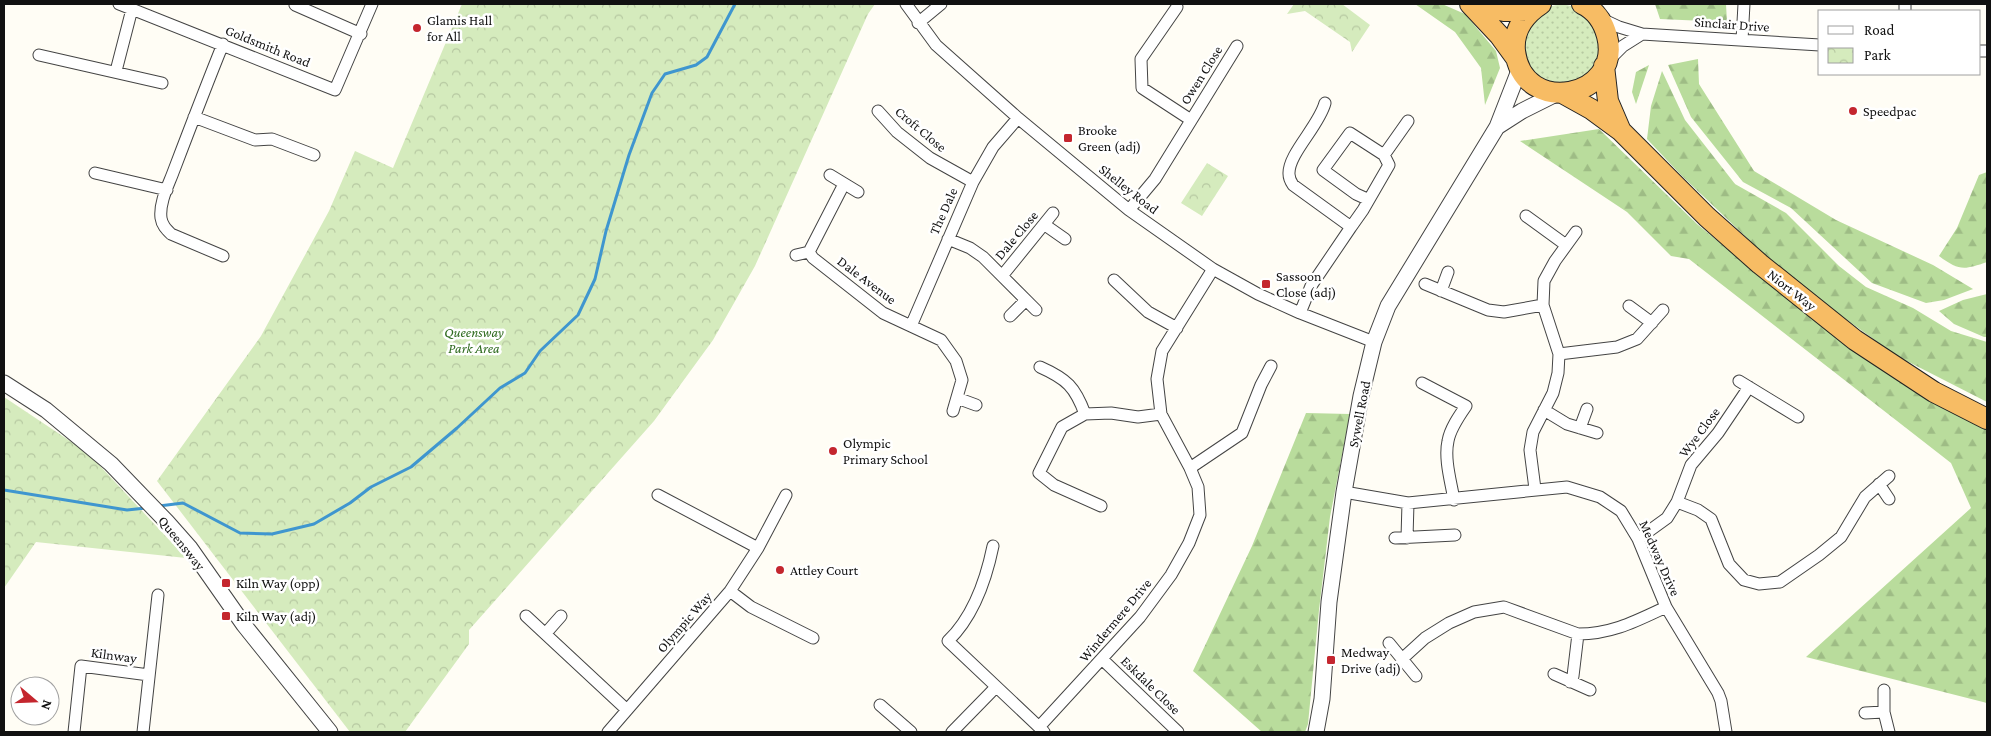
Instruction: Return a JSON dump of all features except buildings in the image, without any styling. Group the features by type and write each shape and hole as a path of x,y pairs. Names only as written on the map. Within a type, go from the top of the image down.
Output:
{"highway":[{"path":"1471,4 1504,11 1536,7"},
{"name":"Niort Way","path":"1471,4 1500,36 1532,83 1540,88 1561,94 1591,109 1621,130 1707,217 1855,340 1934,392 1987,419"},
{"path":"1518,63 1514,45 1517,32 1523,20 1536,7"},
{"name":"Niort Way","path":"1593,10 1605,27 1609,41 1605,65 1608,101 1621,130"},
{"path":"1561,94 1577,91 1588,86 1598,77 1605,65"}],"street":[{"name":"Goldsmith Road","path":"119,4 335,90 372,4"},
{"name":"Shelley Road","path":"906,4 918,23 936,44 1018,118 1129,210 1213,270 1258,294 1300,313 1374,342"},
{"path":"918,23 941,4"},
{"path":"1742,40 1744,4"},
{"path":"295,5 360,34"},
{"name":"Owen Close","path":"1177,7 1140,59 1142,88 1191,120"},
{"path":"116,71 132,9"},
{"name":"Sinclair Drive","path":"1593,10 1619,27 1642,34 1818,45"},
{"path":"1605,65 1623,46 1642,34"},
{"path":"223,44 167,190 162,204 161,217 164,228 171,234 223,256"},
{"name":"Owen Close","path":"1129,210 1155,179 1237,46"},
{"path":"39,55 162,83"},
{"name":"Sywell Road","path":"1316,732 1322,699 1330,602 1344,492 1361,396 1374,342 1388,306 1497,127 1518,63"},
{"name":"Sywell Road","path":"1497,127 1522,111 1561,94"},
{"path":"1325,103 1322,114 1290,164 1288,176 1293,185 1350,227"},
{"name":"Croft Close","path":"878,111 897,132 930,158 973,182"},
{"path":"194,117 255,140 272,139 314,155"},
{"name":"The Dale","path":"911,326 973,182 992,147 1018,118"},
{"path":"1384,155 1408,121"},
{"path":"1300,313 1311,286 1363,210 1388,166 1384,155 1350,133 1323,170 1356,194 1368,199"},
{"path":"95,173 167,190"},
{"path":"830,175 858,192"},
{"path":"796,255 809,252 844,184"},
{"name":"Dale Close","path":"1002,276 1053,214"},
{"path":"1526,216 1566,245"},
{"path":"1045,225 1065,239"},
{"path":"1535,489 1530,450 1533,432 1553,394 1558,373 1559,354 1543,305 1544,281 1576,232"},
{"name":"Dale Close","path":"948,239 970,248 983,257 1036,310"},
{"name":"Dale Avenue","path":"809,252 813,258 883,313 941,340 956,361 962,380 953,411"},
{"name":"Windermere Drive","path":"1042,729 1140,617 1171,575 1189,543 1200,516 1198,487 1161,414 1157,378 1162,351 1213,270"},
{"path":"1441,291 1448,272"},
{"path":"1114,280 1148,312 1177,328"},
{"path":"1425,284 1488,310 1504,312 1543,305"},
{"path":"1010,316 1026,300"},
{"path":"1629,306 1652,323"},
{"path":"1559,354 1617,347 1637,339 1663,310"},
{"path":"1190,468 1242,433 1261,385 1271,366"},
{"path":"1040,367 1059,376 1077,394 1085,414"},
{"name":"Queensway","path":"4,383 53,416 111,464 167,522 190,548 244,626 330,732"},
{"path":"1422,383 1466,406 1458,418 1448,441 1448,461 1454,500"},
{"name":"Wye Close","path":"1638,540 1667,518 1677,502 1690,465 1718,433 1744,384 1798,417"},
{"path":"957,398 976,405"},
{"path":"1580,428 1588,409"},
{"path":"1544,410 1567,424 1597,433"},
{"path":"1101,506 1054,485 1039,473 1062,427 1085,414 1111,413 1138,417 1161,414"},
{"path":"1677,502 1698,510 1711,520 1729,564 1744,580 1759,584 1780,582 1842,537 1864,497 1889,476"},
{"path":"1879,484 1889,499"},
{"name":"Medway Drive","path":"1344,492 1408,503 1454,500 1535,489 1567,487 1600,497 1621,512 1638,540 1666,607 1718,693 1726,732"},
{"path":"658,495 758,548"},
{"name":"Olympic Way","path":"608,732 730,591 758,548 786,495"},
{"path":"1407,538 1408,503"},
{"path":"1395,538 1455,535"},
{"path":"994,546 988,568 968,617 948,641 1042,729"},
{"path":"730,591 751,607 813,638"},
{"name":"Kilnway","path":"143,732 158,595"},
{"path":"1402,659 1425,638 1449,623 1474,612 1504,607 1578,634 1591,634 1620,629 1666,607"},
{"path":"526,616 628,710"},
{"path":"546,633 561,616"},
{"path":"1570,682 1573,676 1578,634"},
{"path":"1389,643 1416,676"},
{"name":"Eskdale Close","path":"1103,660 1178,732"},
{"name":"Kilnway","path":"74,732 81,666 150,675"},
{"path":"1554,674 1590,690"},
{"path":"952,732 996,687"},
{"path":"1884,690 1884,712 1889,732"},
{"path":"880,705 911,732"},
{"path":"1865,713 1884,712"}],"green space":[{"name":"Queensway Park Area","path":"462,4 875,4 868,14 755,266 713,340 654,421 469,630 469,644 405,732 350,732 157,481 261,336 329,211 355,151 393,168"},
{"path":"1294,4 1342,4 1370,25 1352,52 1350,42 1305,11 1287,14"},
{"path":"1415,4 1442,4 1465,14 1496,51 1500,68 1485,105 1481,68 1455,32"},
{"path":"1561,4 1579,9 1590,19 1603,49 1592,73 1569,86 1543,82 1525,63 1522,36 1548,7"},
{"path":"1655,4 1726,4 1727,22 1660,19"},
{"path":"1698,59 1699,84 1754,171 1836,220 1933,265 1973,289 1944,300 1926,303 1872,283 1791,208 1743,182 1691,117 1668,65"},
{"path":"1649,65 1636,104 1632,92 1636,72"},
{"path":"1662,71 1685,120 1735,184 1786,213 1839,266 1866,287 1913,308 1951,331 1987,342 1987,402 1897,356 1789,278 1681,175 1647,139 1651,106"},
{"path":"1599,129 1697,224 1805,313 1916,390 1987,429 1987,703 1806,657 1971,508 1951,463 1689,259 1671,256 1627,212 1520,141"},
{"path":"1207,163 1228,176 1202,216 1181,203"},
{"path":"1987,172 1987,262 1967,268 1957,267 1939,256 1957,228 1979,175"},
{"path":"1987,294 1987,337 1954,324 1939,311 1963,300"},
{"path":"4,397 88,453 186,558 36,542 4,588"},
{"path":"1306,413 1350,414 1330,517 1308,724 1305,732 1262,732 1193,671 1252,546"}],"waterway":[{"path":"159,506 183,503 240,533 272,534 314,524 350,503 371,487 411,467 500,388 525,373 540,351 578,315 595,279 606,231 629,155 652,93 665,74 696,65 707,57 735,4"},
{"path":"4,490 127,510 146,508"}],"place":[{"name":"Glamis Hall for All","path":"417,28"},
{"name":"Speedpac","path":"1853,111"},
{"name":"Brooke Green (adj)","path":"1068,138"},
{"name":"Sassoon Close (adj)","path":"1266,284"},
{"name":"Olympic Primary School","path":"833,451"},
{"name":"Attley Court","path":"780,570"},
{"name":"Kiln Way (opp)","path":"226,583"},
{"name":"Kiln Way (adj)","path":"226,616"},
{"name":"Medway Drive (adj)","path":"1331,660"}]}
